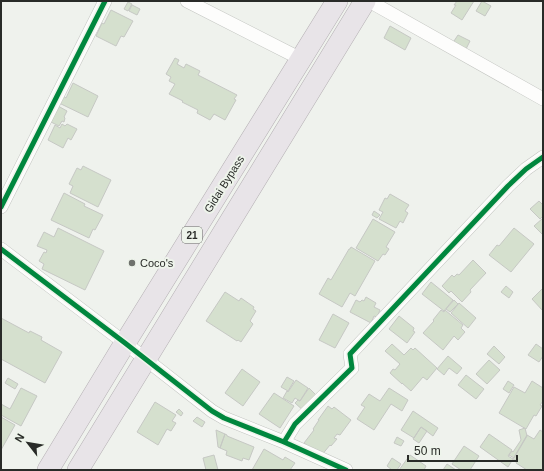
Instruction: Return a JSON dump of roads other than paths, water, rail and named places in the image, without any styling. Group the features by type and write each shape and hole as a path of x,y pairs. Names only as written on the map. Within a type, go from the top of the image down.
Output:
{"highway":[{"name":"Gidai Bypass","path":"48,470 125,342 336,1"},
{"name":"21","path":"78,470 365,1"}],"street":[{"path":"1,207 105,1"},
{"path":"187,1 301,59"},
{"path":"368,1 543,99"},
{"path":"284,442 295,424 352,368 350,354 508,186 526,169 543,157"},
{"path":"1,249 125,342 212,411 224,418 284,442 346,470"}],"place":[{"name":"Coco's","path":"132,263"}]}
